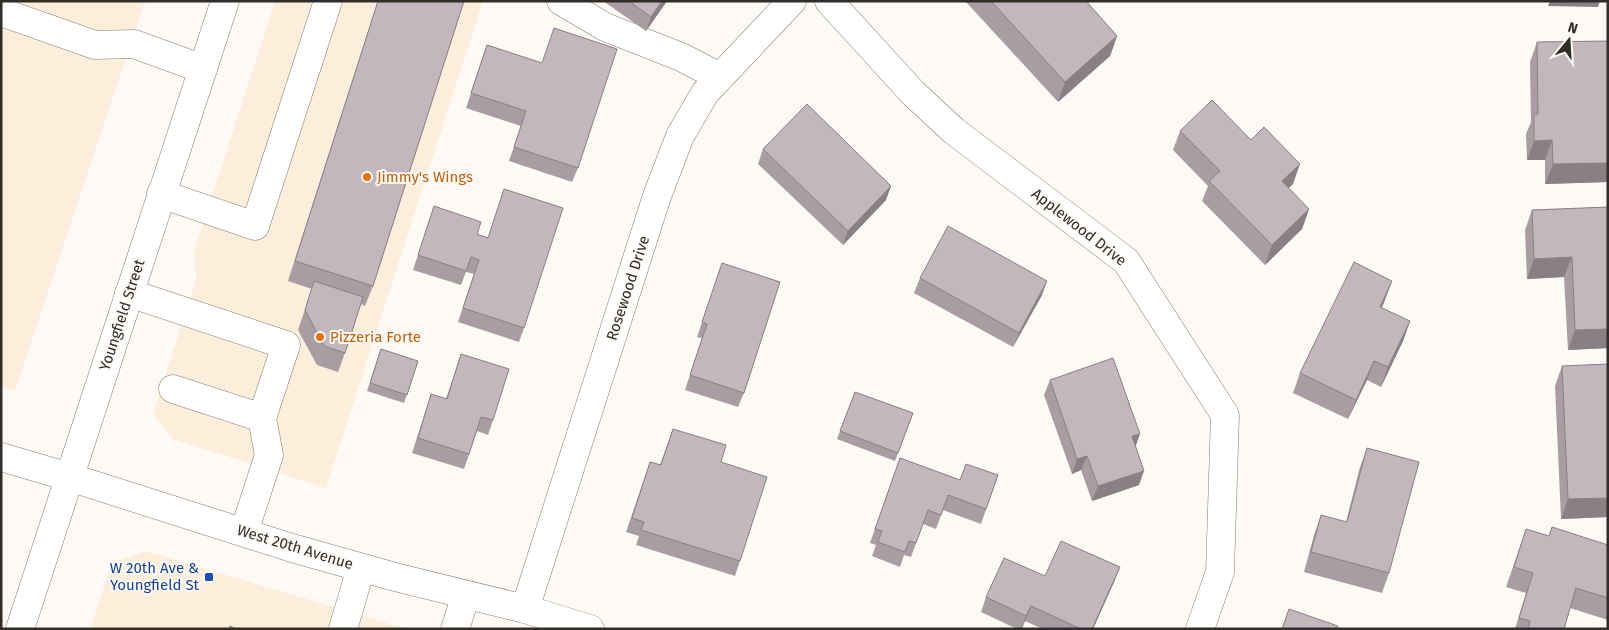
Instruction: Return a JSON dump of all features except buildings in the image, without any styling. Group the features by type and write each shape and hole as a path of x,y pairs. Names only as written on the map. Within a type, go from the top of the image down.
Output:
{"street":[{"name":"Youngfield Street","path":"20,629 128,293 226,1"},
{"path":"161,194 255,226 328,1"},
{"path":"561,1 605,27 681,57 720,77"},
{"name":"Rosewood Drive","path":"525,609 657,196 680,136 705,93 792,1"},
{"name":"Applewood Drive","path":"829,1 913,94 954,131 1126,260 1225,415 1220,572 1200,629"},
{"path":"1,12 95,45 134,44 203,69"},
{"path":"128,293 286,345 262,418 269,456 244,532"},
{"path":"173,389 262,418"},
{"name":"West 20th Avenue","path":"1,457 69,476 361,568 525,609 590,629"},
{"path":"346,628 361,568"},
{"path":"455,629 466,595"}],"shaded area":[{"path":"1,1 145,1 15,391 1,387"},
{"path":"275,1 483,1 326,488 173,439 153,414 196,280 194,252"},
{"path":"146,551 407,629 90,629 112,563"}],"place":[{"name":"Jimmy's Wings","path":"367,177"},
{"name":"Pizzeria Forte","path":"320,337"},
{"name":"W 20th Ave & Youngfield St","path":"209,577"}]}
